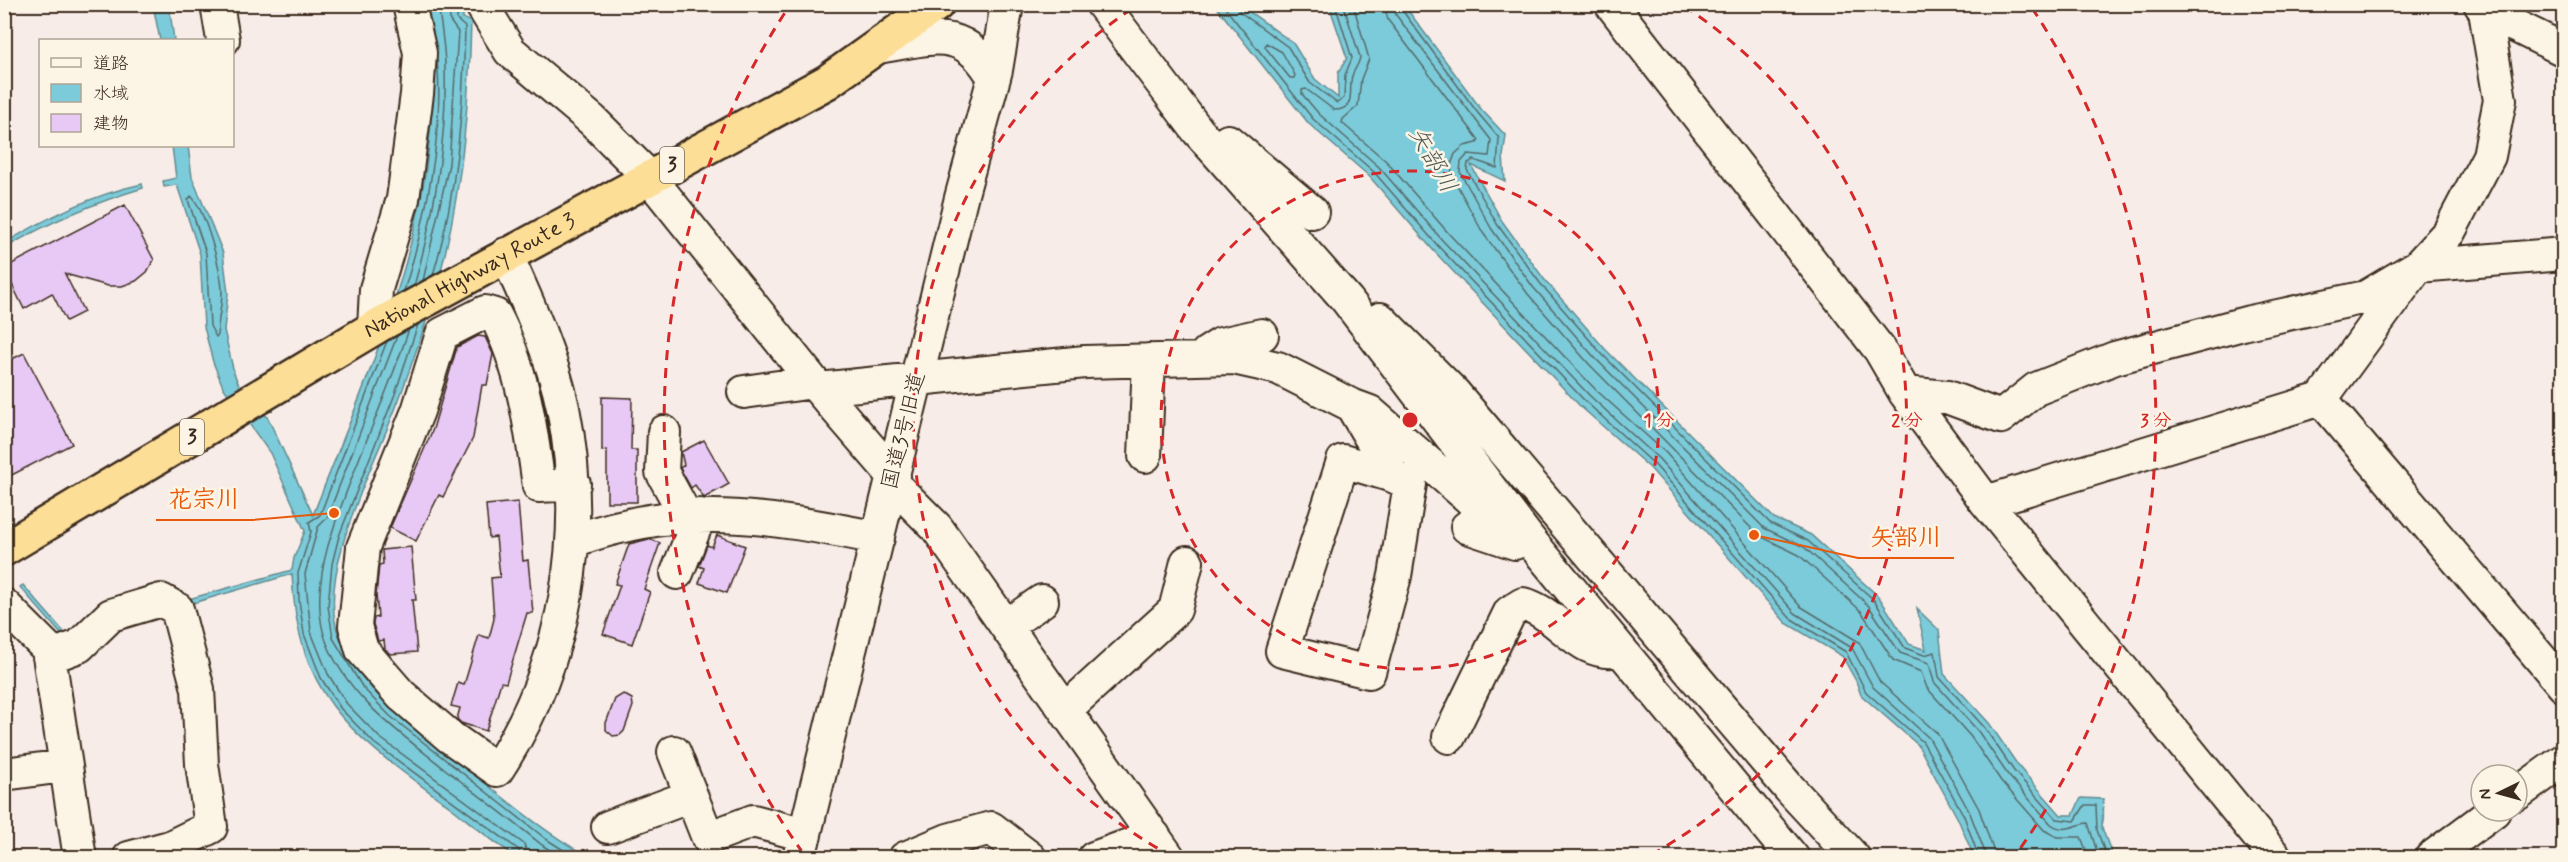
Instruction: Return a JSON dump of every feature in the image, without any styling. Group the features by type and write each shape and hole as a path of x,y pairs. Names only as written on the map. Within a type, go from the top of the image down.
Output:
{"highway":[{"name":"National Highway Route 3","path":"4,549 376,326 827,82 937,4"}],"street":[{"path":"217,4 219,39"},
{"path":"376,326 376,289 402,199 420,53 409,4"},
{"path":"481,4 510,51 592,120 649,177 816,386 937,528 1161,847 1094,857 1069,858"},
{"name":"国道3号旧道","path":"802,846 916,381 994,78 1007,4"},
{"path":"1102,4 1167,87 1198,131 1347,300 1531,541 1793,858"},
{"path":"1611,4 1880,350 1905,393 1986,502 2276,858"},
{"path":"1986,502 2321,399 2418,266 2449,232 2489,156 2500,100 2482,7"},
{"path":"2482,7 2564,50"},
{"path":"877,47 926,40 953,39 982,57 994,78"},
{"path":"1167,87 1312,212"},
{"path":"506,254 533,315 562,406 574,484 573,541 568,588 545,677 515,742 497,770 450,737 400,695 362,650 355,626 363,547 418,411 442,334 485,312 495,315 504,331 527,402 539,486 574,484"},
{"path":"1905,393 1947,397 2001,417 2036,389 2115,358 2250,322 2366,297 2418,266 2564,254"},
{"path":"1347,300 1354,296 1409,345 1454,393 1782,779 1854,858"},
{"path":"1198,359 1221,344 1262,336"},
{"path":"744,392 916,381 1085,362 1233,358 1278,368 1351,405 1370,412 1477,505 1531,541"},
{"path":"1145,456 1149,360"},
{"path":"2321,399 2564,686"},
{"path":"1351,405 1393,476 1410,484 1395,576 1369,672 1282,651 1343,460 1393,476"},
{"path":"664,432 662,472 693,515"},
{"path":"573,541 600,531 693,515 726,514 787,520 878,538"},
{"path":"677,573 693,515"},
{"path":"1467,527 1512,543 1531,541"},
{"path":"1065,710 1175,610 1166,598 1187,562"},
{"path":"49,657 79,646 111,615 161,600 177,609 198,689 202,764 211,827 180,851 129,858"},
{"path":"1006,626 1042,601"},
{"path":"1449,737 1510,612 1523,604 1537,607 1593,650 1609,652 1619,650"},
{"path":"4,605 48,649 64,766 80,858"},
{"path":"674,752 708,838 753,822 802,846"},
{"path":"2529,785 2564,759"},
{"path":"4,774 64,766"},
{"path":"608,827 692,796"},
{"path":"2431,858 2478,823"},
{"path":"905,858 951,849 991,828 1030,858"}],"water":[{"path":"153,5 169,5 174,39 160,39"},
{"path":"425,5 463,5 463,18 471,22 469,81 461,168 451,225 436,290 425,325 401,394 352,515 342,548 335,580 334,610 339,636 363,678 397,714 544,829 589,857 536,859 514,855 362,738 339,714 320,687 306,656 296,619 292,574 186,605 185,600 292,570 294,558 305,531 270,453 223,387 213,362 204,327 200,254 177,185 164,187 163,181 176,178 172,147 188,147 192,177 223,253 228,293 224,330 234,373 239,385 268,418 313,515 377,352 411,241 423,184 431,127 431,52"},
{"path":"1215,5 1240,5 1293,43 1315,79 1338,98 1338,73 1347,58 1329,5 1404,5 1481,109 1506,136 1503,156 1505,181 1471,165 1502,221 1544,279 1605,349 1774,518 1811,535 1879,597 1909,644 1926,650 1917,609 1939,630 1944,674 1989,723 2019,767 2061,815 2073,815 2081,798 2103,799 2102,828 2113,857 1974,857 1958,819 1918,745 1861,695 1842,656 1786,623 1650,468 1580,406 1433,250 1369,176 1309,124"},
{"path":"142,184 143,188 72,214 5,248 5,243 71,208 106,194"},
{"path":"23,585 70,639 67,641 20,587"}],"building":[{"path":"125,205 154,260 147,272 136,281 122,286 108,286 65,274 84,312 66,321 52,293 24,309 4,268"},
{"path":"478,336 485,337 493,354 487,385 482,385 473,438 443,497 439,495 416,541 390,528 433,429 457,347"},
{"path":"24,353 72,444 4,479 4,363"},
{"path":"602,397 632,398 631,450 637,450 637,502 607,502 607,450 602,451"},
{"path":"704,440 729,484 704,498 695,485 691,488 680,468 684,465 681,452"},
{"path":"518,502 523,561 528,560 533,613 527,613 506,683 501,682 486,731 461,723 457,719 460,708 451,706 458,683 464,685 479,635 489,638 494,619 491,578 500,577 496,537 489,538 486,505"},
{"path":"717,535 745,546 727,593 699,583 704,568 699,566 707,545 712,547"},
{"path":"649,539 660,543 644,589 650,592 632,644 603,634 620,585 615,584 629,544"},
{"path":"411,547 416,600 412,600 417,652 390,654 385,649 384,640 378,641 373,624 374,618 378,617 376,595 379,565 383,564 382,550"},
{"path":"623,694 632,699 633,706 624,731 620,735 613,736 606,730 606,723 615,699"}],"place":[{"name":"花宗川","path":"334,513"},
{"name":"矢部川","path":"1754,535"}]}
